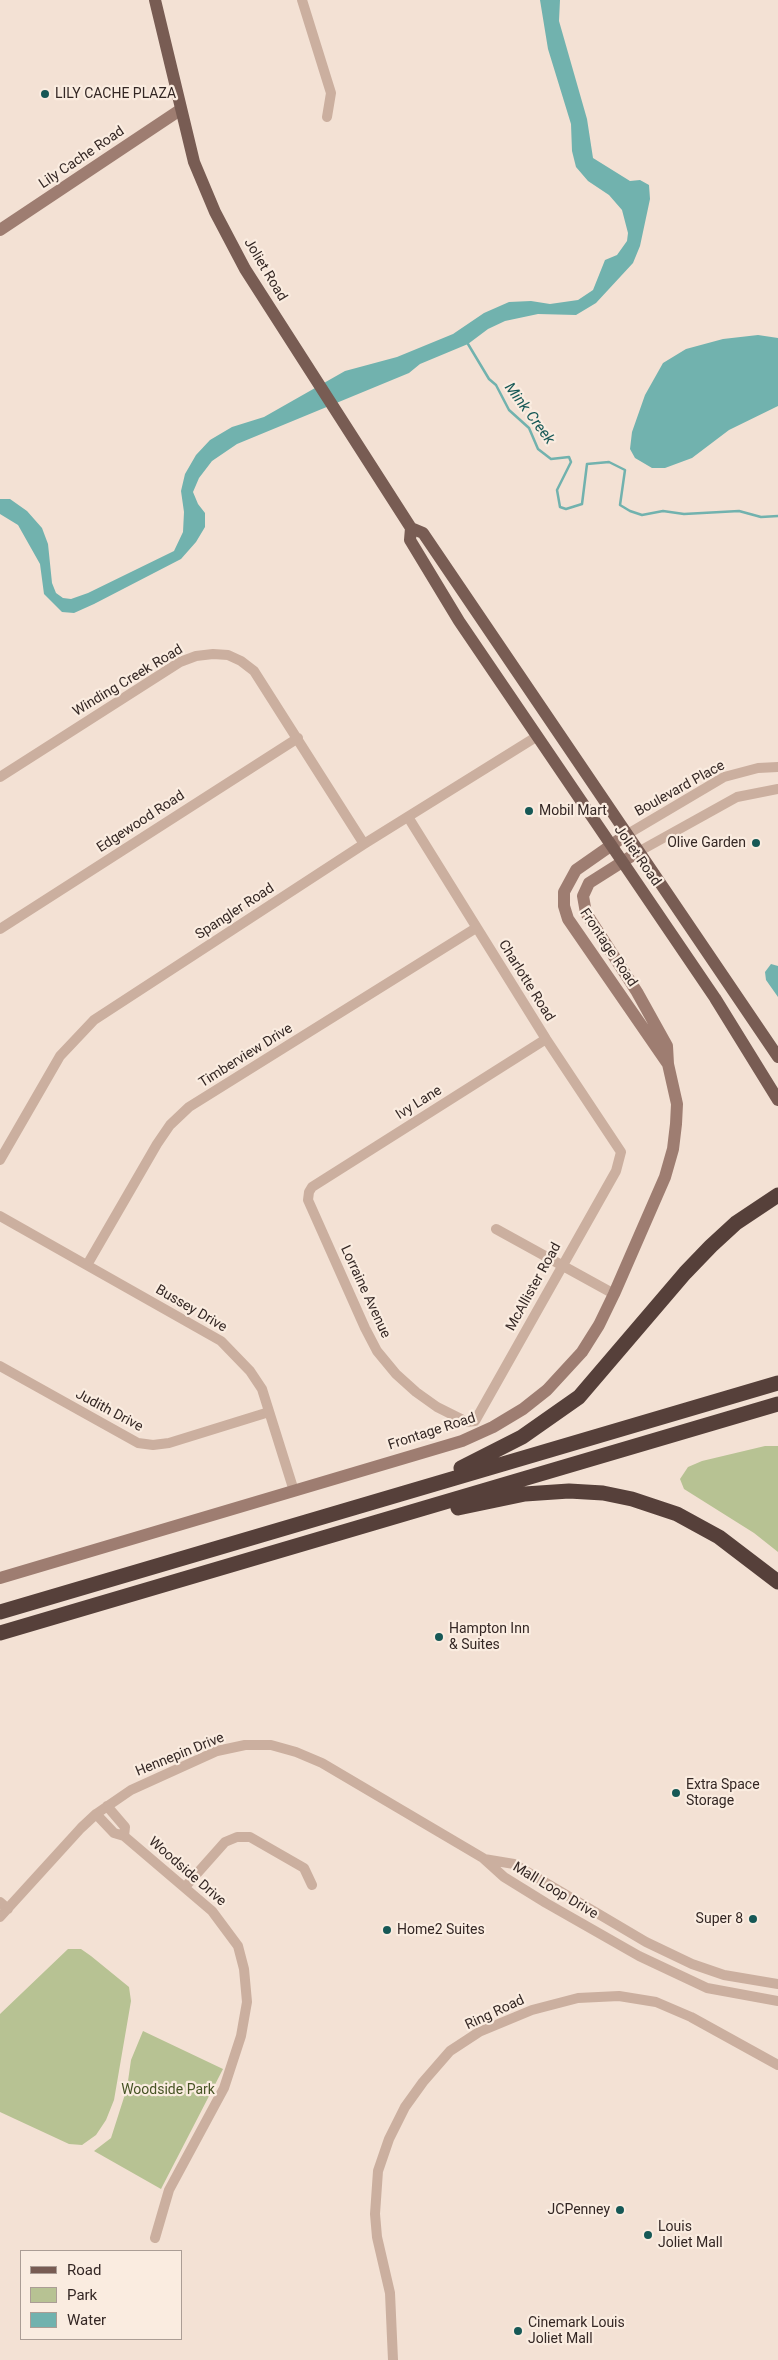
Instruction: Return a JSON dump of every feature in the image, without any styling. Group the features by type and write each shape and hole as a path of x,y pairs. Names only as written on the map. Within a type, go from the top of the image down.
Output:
{"highway":[{"path":"425,1485 522,1437 579,1397 685,1273 711,1246 736,1223 778,1195"},
{"path":"0,1612 215,1550 425,1485 778,1383"},
{"path":"0,1633 778,1404"},
{"path":"380,1522 525,1494 603,1493 632,1499 677,1514 719,1537 778,1582"}],"main road":[{"name":"Joliet Road","path":"155,0 194,162 215,212 244,269 411,528 423,533 626,835 733,987 778,1057"},
{"name":"Joliet Road","path":"411,528 410,540 437,586 536,737 715,998 778,1100"}],"street":[{"path":"302,0 331,92 328,117"},
{"name":"Lily Cache Road","path":"0,230 180,110"},
{"name":"Winding Creek Road","path":"0,777 180,662 196,656 228,655 242,661 254,671 364,844"},
{"name":"Spangler Road","path":"0,1160 60,1056 94,1020 364,844 536,737"},
{"name":"Edgewood Road","path":"0,929 298,738"},
{"name":"Boulevard Place","path":"626,835 724,777 758,768 778,766"},
{"path":"638,852 737,797 778,788"},
{"name":"Charlotte Road","path":"408,817 546,1039 621,1152 620,1159"},
{"name":"Frontage Road","path":"626,835 576,870 564,892 564,906 568,918 668,1064"},
{"name":"Frontage Road","path":"0,1578 462,1441 493,1427 547,1390 576,1358 599,1325 614,1294 665,1177 673,1149 677,1104 668,1064 667,1046 637,992 586,913 583,896 590,883 638,852"},
{"name":"Timberview Drive","path":"87,1265 157,1144 170,1125 189,1108 476,928"},
{"name":"Ivy Lane","path":"309,1192 312,1187 546,1039"},
{"name":"McAllister Road","path":"467,1422 475,1421 561,1265 616,1171 620,1159"},
{"name":"Lorraine Avenue","path":"309,1192 308,1200 377,1351 396,1374 416,1392 437,1407 467,1422"},
{"name":"Bussey Drive","path":"0,1216 221,1341 250,1371 262,1389 294,1491"},
{"path":"496,1229 614,1294"},
{"name":"Judith Drive","path":"0,1366 138,1443 152,1445 169,1443 269,1412"},
{"name":"Hennepin Drive","path":"0,1917 4,1905 71,1837 107,1806 147,1781 217,1751 245,1745 271,1745 296,1752 322,1763 483,1858"},
{"name":"Woodside Drive","path":"107,1806 125,1827 124,1836"},
{"name":"Woodside Drive","path":"96,1814 114,1833 124,1836 212,1911 238,1946 244,1969 247,2002 243,2030 224,2088 169,2190 155,2238"},
{"path":"185,1887 225,1842 237,1837 250,1837 304,1868 312,1885"},
{"name":"Mall Loop Drive","path":"483,1858 514,1864 646,1942 692,1964 732,1977 778,1984"},
{"name":"Mall Loop Drive","path":"483,1858 504,1877 546,1903 678,1976 707,1988 745,1997 778,2001"},
{"name":"Ring Road","path":"393,2360 390,2293 377,2237 375,2214 378,2171 388,2138 405,2107 423,2082 450,2052 479,2032 532,2010 578,1998 619,1996 656,2002 691,2017 778,2065"}],"green space":[{"path":"765,1446 778,1446 778,1552 754,1533 684,1489 680,1479 688,1467 702,1461"},
{"path":"68,1949 81,1949 129,1987 131,2001 114,2100 106,2120 96,2135 82,2145 69,2144 0,2112 0,2014"},
{"name":"Woodside Park","path":"143,2031 223,2069 161,2189 94,2151 111,2138 127,2088 131,2060"}],"water":[{"path":"540,0 560,0 559,21 587,119 593,158 630,181 640,180 649,185 650,199 640,246 633,263 596,303 576,315 538,314 505,321 488,329 468,344 420,364 409,373 237,444 212,461 199,478 193,492 198,504 205,513 205,527 196,542 181,559 74,613 62,612 44,594 40,564 18,525 0,514 0,499 10,499 27,511 42,528 48,544 52,583 56,593 63,598 71,599 88,593 174,551 183,532 184,512 181,491 185,474 196,455 210,440 232,427 264,417 345,371 397,357 453,334 484,313 509,302 531,301 550,304 578,300 593,290 605,260 617,255 627,241 628,233 622,210 609,195 588,181 576,167 572,151 571,124 548,49"},
{"path":"758,335 778,338 778,406 729,430 692,458 665,468 652,468 635,458 630,449 632,432 645,395 663,363 686,349 723,339"},
{"path":"771,964 778,966 778,997 766,980 765,972"}],"waterway":[{"name":"Mink Creek","path":"468,344 489,379 496,385 509,410 529,428 538,449 551,459 569,457 571,462 557,490 560,507 566,509 582,504 587,464 609,462 625,470 620,505 642,515 663,511 684,514 739,511 761,517 778,516"}],"place":[{"name":"LILY CACHE PLAZA","path":"45,94"},
{"name":"Mobil Mart","path":"529,811"},
{"name":"Olive Garden","path":"756,843"},
{"name":"Hampton Inn & Suites","path":"439,1637"},
{"name":"Extra Space Storage","path":"676,1793"},
{"name":"Super 8","path":"753,1919"},
{"name":"Home2 Suites","path":"387,1930"},
{"name":"JCPenney","path":"620,2210"},
{"name":"Louis Joliet Mall","path":"648,2235"},
{"name":"Cinemark Louis Joliet Mall","path":"518,2331"}]}
